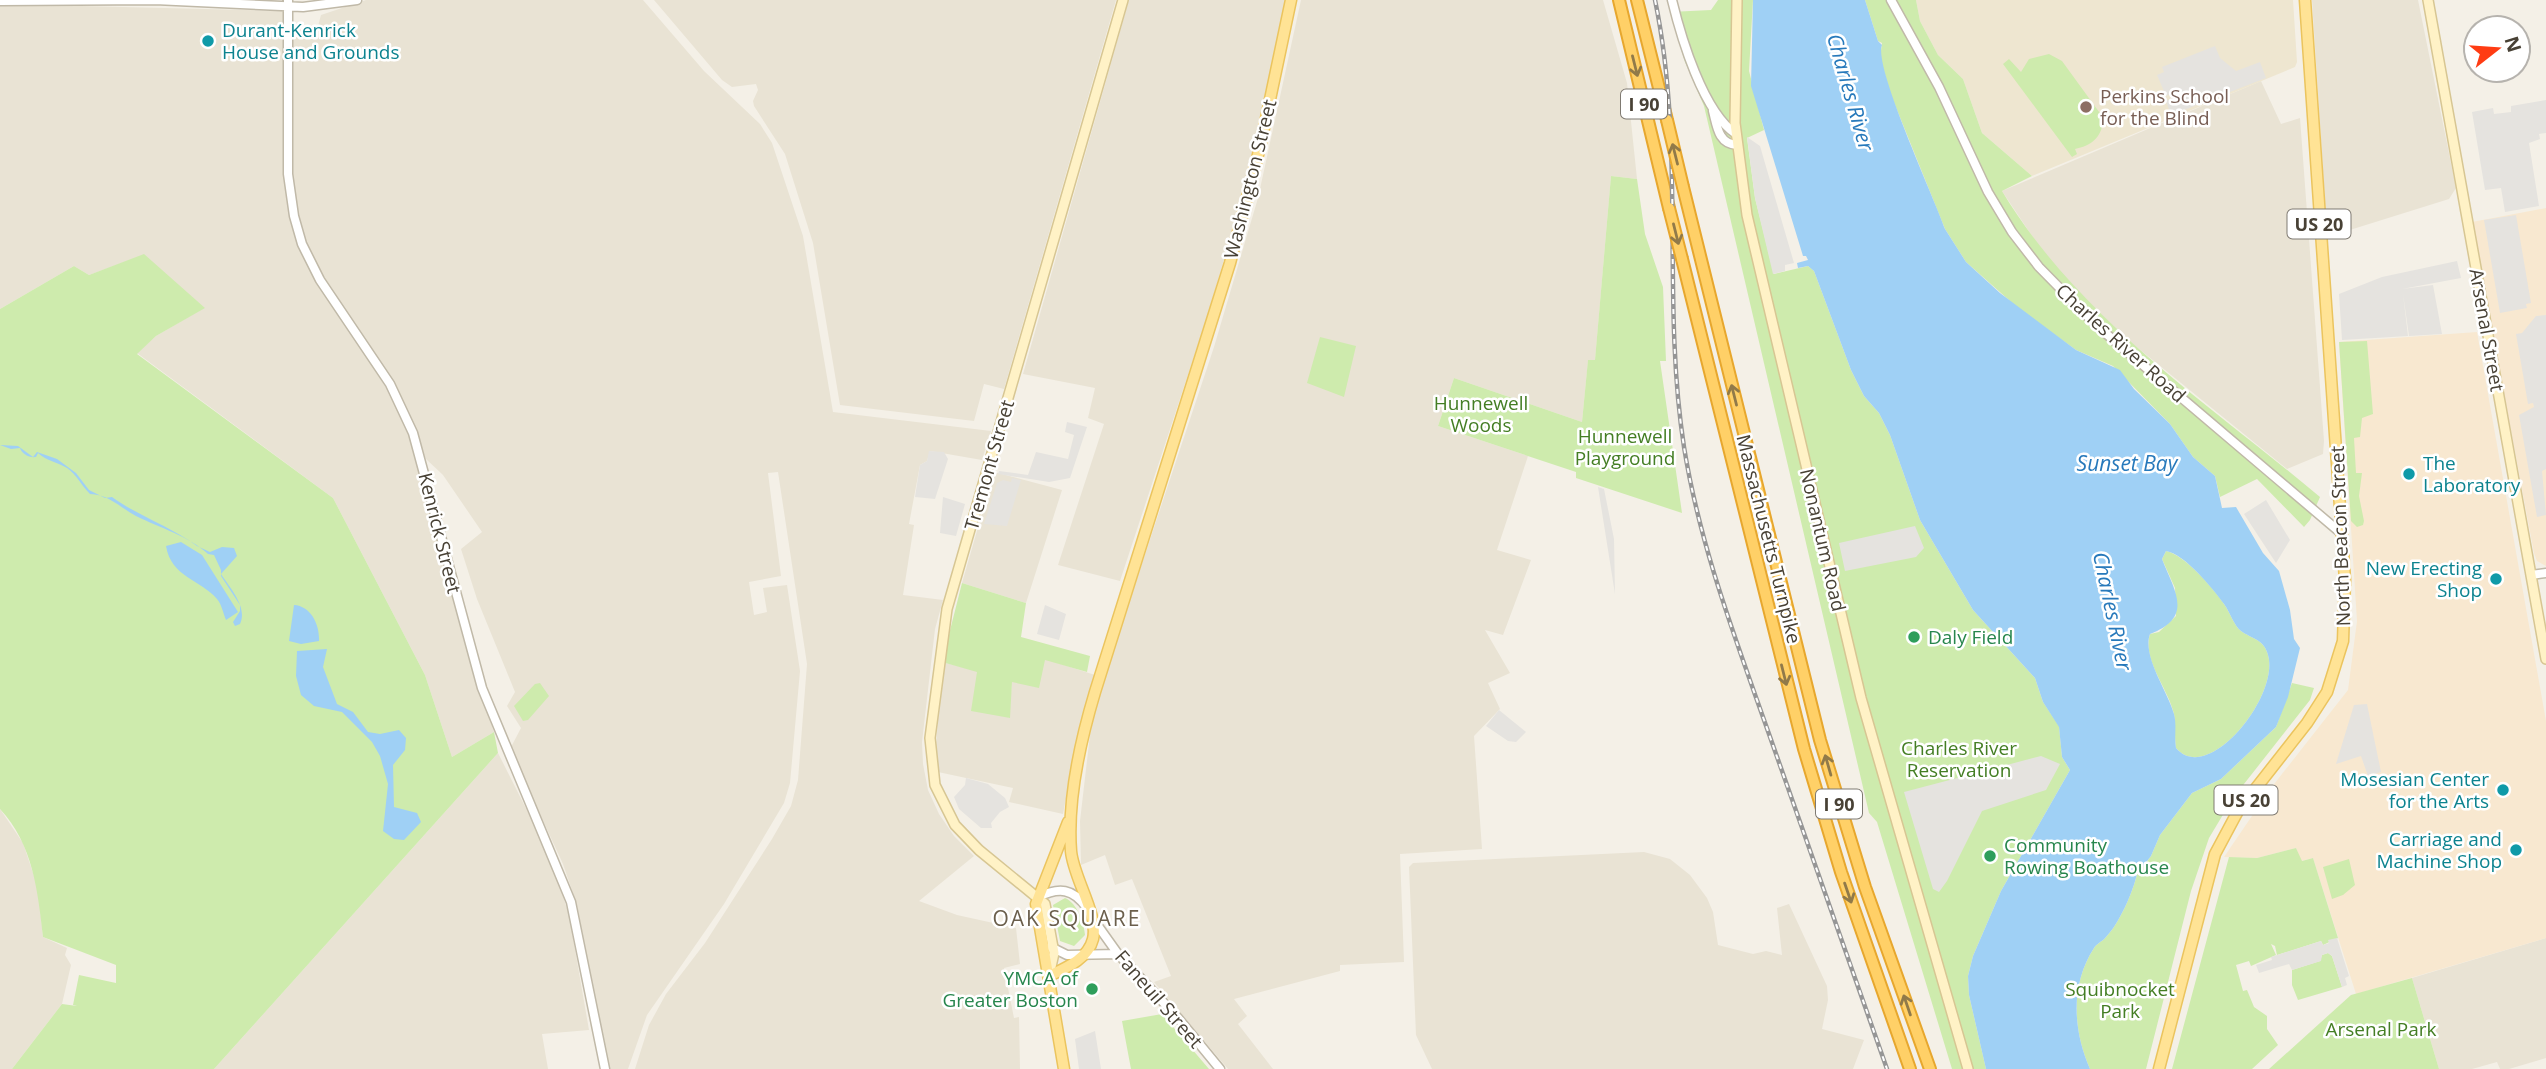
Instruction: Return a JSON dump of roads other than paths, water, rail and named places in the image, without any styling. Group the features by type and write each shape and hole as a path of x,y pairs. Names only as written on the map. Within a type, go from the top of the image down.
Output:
{"highway":[{"name":"Massachusetts Turnpike","path":"1619,0 1807,761 1841,872 1910,1069"},
{"name":"Massachusetts Turnpike","path":"1637,0 1820,740 1865,887 1930,1069"}],"main road":[{"name":"Tremont Street","path":"1038,897 979,850 955,825 935,785 930,738 947,609 1123,0"},
{"name":"Washington Street","path":"1072,808 1081,750 1095,692 1246,204 1291,0"},
{"name":"Nonantum Road","path":"1737,0 1736,134 1749,224 1849,652 1968,1069"},
{"name":"North Beacon Street","path":"2159,1069 2207,878 2220,842 2242,806 2315,712 2337,666 2346,612 2305,0"},
{"name":"Arsenal Street","path":"2428,0 2546,659"},
{"path":"1065,1069 1036,904 1072,808"},
{"name":"Faneuil Street","path":"1072,808 1071,852 1089,912"},
{"path":"1052,867 1064,862 1076,871"},
{"path":"1038,897 1048,911 1054,950 1049,976"},
{"path":"1049,976 1082,956 1093,939 1089,912"}],"street":[{"path":"0,1 155,0 313,6 357,0"},
{"path":"1672,0 1688,54 1711,104 1722,138 1728,144 1737,145"},
{"name":"Charles River Road","path":"1891,0 1939,87 1988,192 2012,232 2039,267 2097,326 2342,534"},
{"name":"Kenrick Street","path":"288,3 288,174 294,216 314,271 384,373 413,433 482,688 571,902 605,1069"},
{"path":"1711,104 1736,134"},
{"path":"2531,575 2546,573"},
{"path":"1038,897 1054,891 1071,891 1089,912"},
{"name":"Faneuil Street","path":"1089,912 1118,954 1178,1018 1220,1069"},
{"path":"1038,927 1054,950 1082,956 1118,954"}],"water":[{"path":"1753,0 1865,0 1878,41 1882,45 1887,78 1906,134 1945,229 1966,262 2000,293 2076,350 2120,370 2134,389 2170,424 2193,457 2215,476 2222,508 2236,507 2263,553 2279,571 2290,610 2294,639 2300,648 2288,697 2276,727 2221,779 2192,793 2160,835 2151,856 2137,874 2120,916 2111,931 2095,946 2086,962 2078,992 2077,1023 2090,1069 1986,1069 1969,995 1968,976 1973,956 2001,891 2070,770 2062,757 2059,727 2043,702 2035,678 1973,610 1920,520 1890,435 1879,413 1864,396 1851,370 1814,271 1808,266 1798,268 1797,263 1808,260 1803,256 1751,86","holes":["2166,551 2182,558 2198,573 2224,604 2239,629 2261,642 2268,655 2269,672 2253,712 2222,746 2206,755 2190,757 2176,748 2174,714 2152,663 2148,643 2150,634 2164,627 2177,611 2176,593 2162,559"]},
{"path":"0,445 18,446 33,457 24,454 20,448 11,449"},
{"path":"37,452 57,459 76,473 89,490 100,496 90,494 67,468 38,453 33,457"},
{"path":"112,497 188,540 136,516 106,498"},
{"path":"181,542 202,555 238,612 226,620 217,599 174,565 166,546"},
{"path":"200,547 210,552 222,547 234,548 237,556 221,574 214,555 208,554"},
{"path":"221,574 237,598 240,604 242,611 240,624 235,626 233,622 240,611 240,605"},
{"path":"294,605 305,609 313,617 319,641 301,644 289,641"},
{"path":"327,649 323,667 337,704 353,712 368,732 380,734 399,730 406,738 405,750 393,765 394,807 417,813 421,822 404,840 394,839 383,831 388,784 380,756 372,742 342,712 314,706 301,695 296,676 297,651"}],"railway":[{"path":"1655,0 1669,112 1677,391 1684,447 1699,521 1732,628 1887,1069"}],"place":[{"name":"Durant-Kenrick House and Grounds","path":"208,41"},
{"name":"Perkins School for the Blind","path":"2086,107"},
{"name":"The Laboratory","path":"2409,474"},
{"name":"New Erecting Shop","path":"2496,579"},
{"name":"Daly Field","path":"1914,637"},
{"name":"Mosesian Center for the Arts","path":"2503,790"},
{"name":"Carriage and Machine Shop","path":"2516,850"},
{"name":"Community Rowing Boathouse","path":"1990,856"},
{"name":"YMCA of Greater Boston","path":"1092,989"}],"district":[{"name":"OAK SQUARE","path":"1067,918"}],"water label":[{"name":"Charles River","path":"1851,92"},
{"name":"Sunset Bay","path":"2127,463"},
{"name":"Charles River","path":"2113,611"}],"park label":[{"name":"Hunnewell Woods","path":"1481,414"},
{"name":"Hunnewell Playground","path":"1625,447"},
{"name":"Charles River Reservation","path":"1959,759"},
{"name":"Squibnocket Park","path":"2120,1000"},
{"name":"Arsenal Park","path":"2381,1029"}]}
